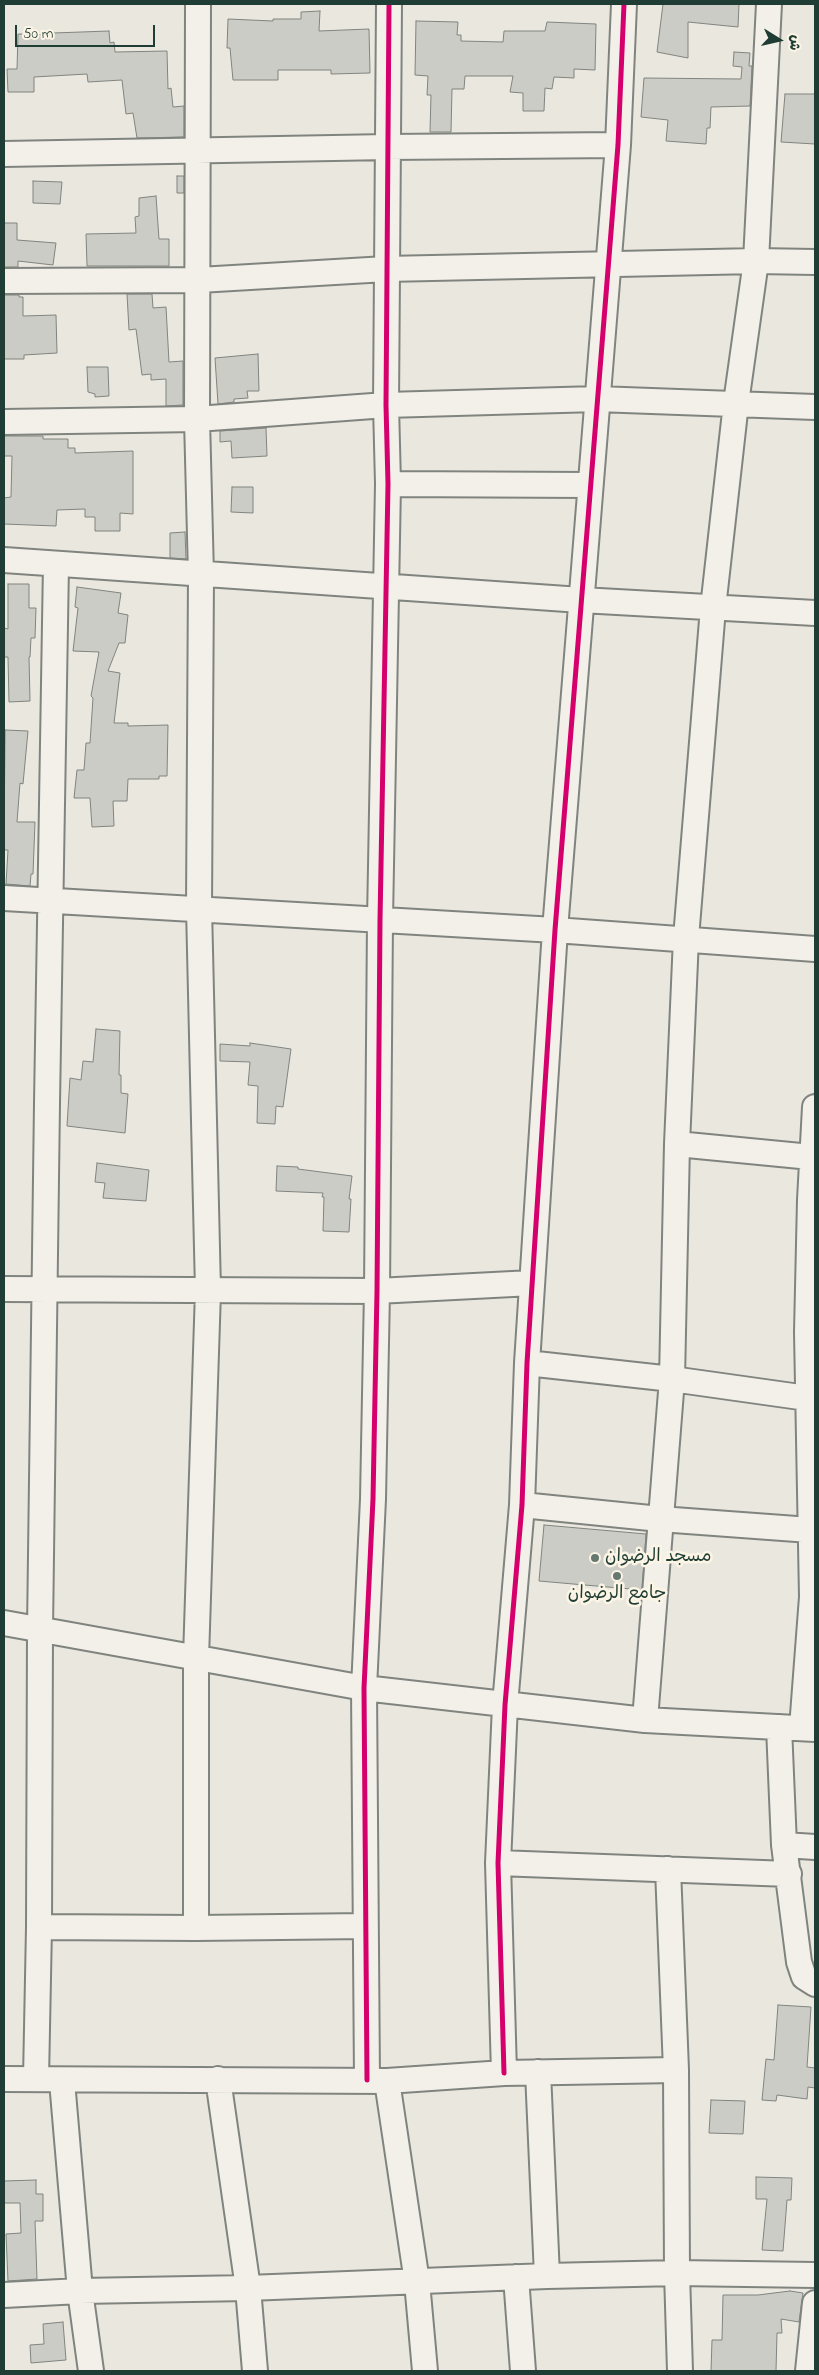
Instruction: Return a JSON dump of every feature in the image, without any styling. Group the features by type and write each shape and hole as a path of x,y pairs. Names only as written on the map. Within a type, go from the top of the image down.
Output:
{"street":[{"path":"196,1928 196,1658 208,1292 199,908 201,575 197,419 199,280 198,4"},
{"path":"389,4 386,270 388,484 380,920 373,1499 364,1688 365,1926 377,2080 418,2282 425,2371"},
{"path":"504,2073 498,1863 505,1705 522,1505 527,1363 555,930 580,600 618,146 624,4"},
{"path":"645,1720 672,1379 677,1144 686,938 713,608 736,403 756,261 769,4"},
{"path":"4,154 388,147 618,146"},
{"path":"4,281 199,280 386,270 756,261 815,262"},
{"path":"4,422 197,419 386,406 598,399 815,407"},
{"path":"388,484 590,485"},
{"path":"4,560 580,600 815,613"},
{"path":"36,2079 39,1927 40,1630 56,564"},
{"path":"4,898 686,938 815,949"},
{"path":"4,1623 364,1688 645,1720 809,1728 814,1598 810,1530 812,1466 807,1398 811,1333 811,1157 815,1107"},
{"path":"677,1144 811,1157"},
{"path":"4,1290 377,1291 532,1283"},
{"path":"527,1363 672,1379 807,1398"},
{"path":"522,1505 660,1519 810,1530"},
{"path":"779,1726 784,1845 799,1962 804,1977 815,1984"},
{"path":"784,1845 815,1847"},
{"path":"498,1863 789,1874"},
{"path":"668,1869 676,2070 677,2273 680,2371"},
{"path":"39,1927 365,1926"},
{"path":"4,2079 62,2081 218,2079 377,2080 504,2073 676,2070"},
{"path":"538,2072 547,2276"},
{"path":"218,2079 248,2288 255,2371"},
{"path":"62,2081 80,2291 91,2371"},
{"path":"4,2295 80,2291 248,2288 547,2276 677,2273 815,2275"},
{"path":"516,2277 523,2371"},
{"path":"808,2371 815,2303"}],"building":[{"path":"663,4 739,4 738,27 688,22 688,58 657,52"},
{"path":"320,11 319,31 369,29 370,73 331,74 331,70 278,70 278,80 233,80 230,48 227,48 228,19 273,21 273,19 301,19 301,12"},
{"path":"416,21 458,22 457,35 461,35 461,41 503,42 504,31 545,31 547,22 596,24 595,70 574,69 574,78 554,77 552,89 545,88 544,111 523,111 523,93 510,92 513,76 465,76 464,89 452,89 451,132 430,132 431,95 427,95 428,76 415,75"},
{"path":"109,31 110,43 114,42 115,52 167,51 168,89 171,88 173,107 184,106 184,137 137,138 133,113 126,114 122,80 88,82 87,74 34,77 34,92 8,92 7,69 17,69 18,34 53,35 53,33"},
{"path":"734,52 750,53 749,66 752,66 750,106 711,107 710,128 707,128 706,144 666,141 668,120 641,117 644,78 741,79 742,67 733,66"},
{"path":"785,94 815,94 815,144 781,142"},
{"path":"177,176 184,176 184,193 177,193"},
{"path":"33,181 62,182 60,204 33,203"},
{"path":"156,196 159,239 169,239 169,266 87,266 86,234 136,233 135,217 139,216 139,198"},
{"path":"4,223 17,223 17,240 56,243 53,265 18,261 18,267 4,267"},
{"path":"127,294 152,294 153,308 166,307 169,362 183,361 183,405 166,406 166,379 151,380 151,374 142,375 136,329 129,330"},
{"path":"4,295 19,295 19,297 23,297 23,316 56,315 57,353 24,355 24,359 4,359"},
{"path":"258,354 259,391 247,391 248,398 234,399 234,402 218,404 215,358"},
{"path":"87,367 108,367 109,396 95,397 95,394 88,392"},
{"path":"266,428 267,456 232,458 231,441 220,442 220,431"},
{"path":"4,436 43,436 43,439 68,439 68,448 75,448 75,453 133,451 133,514 120,513 120,531 95,531 95,517 85,517 85,509 57,510 56,526 4,524 4,498 11,497 12,456 4,456"},
{"path":"232,487 253,487 253,513 231,512"},
{"path":"185,532 186,559 170,558 170,533"},
{"path":"8,584 29,584 29,608 36,608 35,638 31,638 29,657 30,701 9,702 8,657 4,657 4,628 8,629"},
{"path":"77,587 121,593 118,613 128,615 125,643 119,643 108,671 120,673 114,723 128,723 128,726 168,725 167,776 159,776 159,779 128,779 127,801 113,801 114,826 92,827 90,798 74,798 77,770 84,770 86,743 90,743 93,698 91,696 99,652 73,651 78,608 75,607"},
{"path":"5,730 28,731 23,784 20,783 17,822 35,822 33,874 31,874 30,886 6,884 8,850 4,850"},
{"path":"96,1029 120,1031 119,1075 121,1075 121,1093 128,1094 125,1133 67,1126 70,1078 81,1080 83,1061 93,1062"},
{"path":"250,1043 291,1049 283,1107 276,1106 275,1124 257,1123 258,1086 248,1085 250,1062 220,1061 220,1044 250,1046"},
{"path":"97,1163 149,1170 146,1201 103,1198 105,1183 95,1182"},
{"path":"277,1166 298,1167 298,1169 352,1176 349,1199 351,1199 349,1232 323,1231 323,1193 276,1191"},
{"name":"مسجد الرضوان","path":"544,1525 646,1534 642,1590 539,1581"},
{"path":"778,2005 811,2007 807,2067 815,2068 815,2088 808,2087 807,2099 777,2095 776,2101 762,2100 766,2059 774,2060"},
{"path":"711,2100 745,2101 743,2134 709,2133"},
{"path":"756,2177 792,2178 791,2200 787,2200 783,2251 762,2250 767,2199 756,2199"},
{"path":"36,2180 36,2194 43,2194 43,2221 35,2221 37,2279 8,2281 6,2234 21,2233 20,2203 4,2203 4,2181"},
{"path":"790,2291 803,2293 799,2322 781,2319 782,2333 777,2333 776,2371 711,2371 712,2340 722,2340 723,2295 758,2295"},
{"path":"63,2322 66,2360 31,2363 30,2345 44,2344 43,2324"}],"cycle path":[{"path":"367,2080 364,1688 373,1499 377,1291 380,920 388,484 386,405 389,4"},
{"path":"504,2073 498,1863 505,1705 522,1505 527,1363 555,930 618,145 624,4"}],"place":[{"name":"مسجد الرضوان","path":"595,1558"},
{"name":"جامع الرضوان","path":"617,1576"}]}
